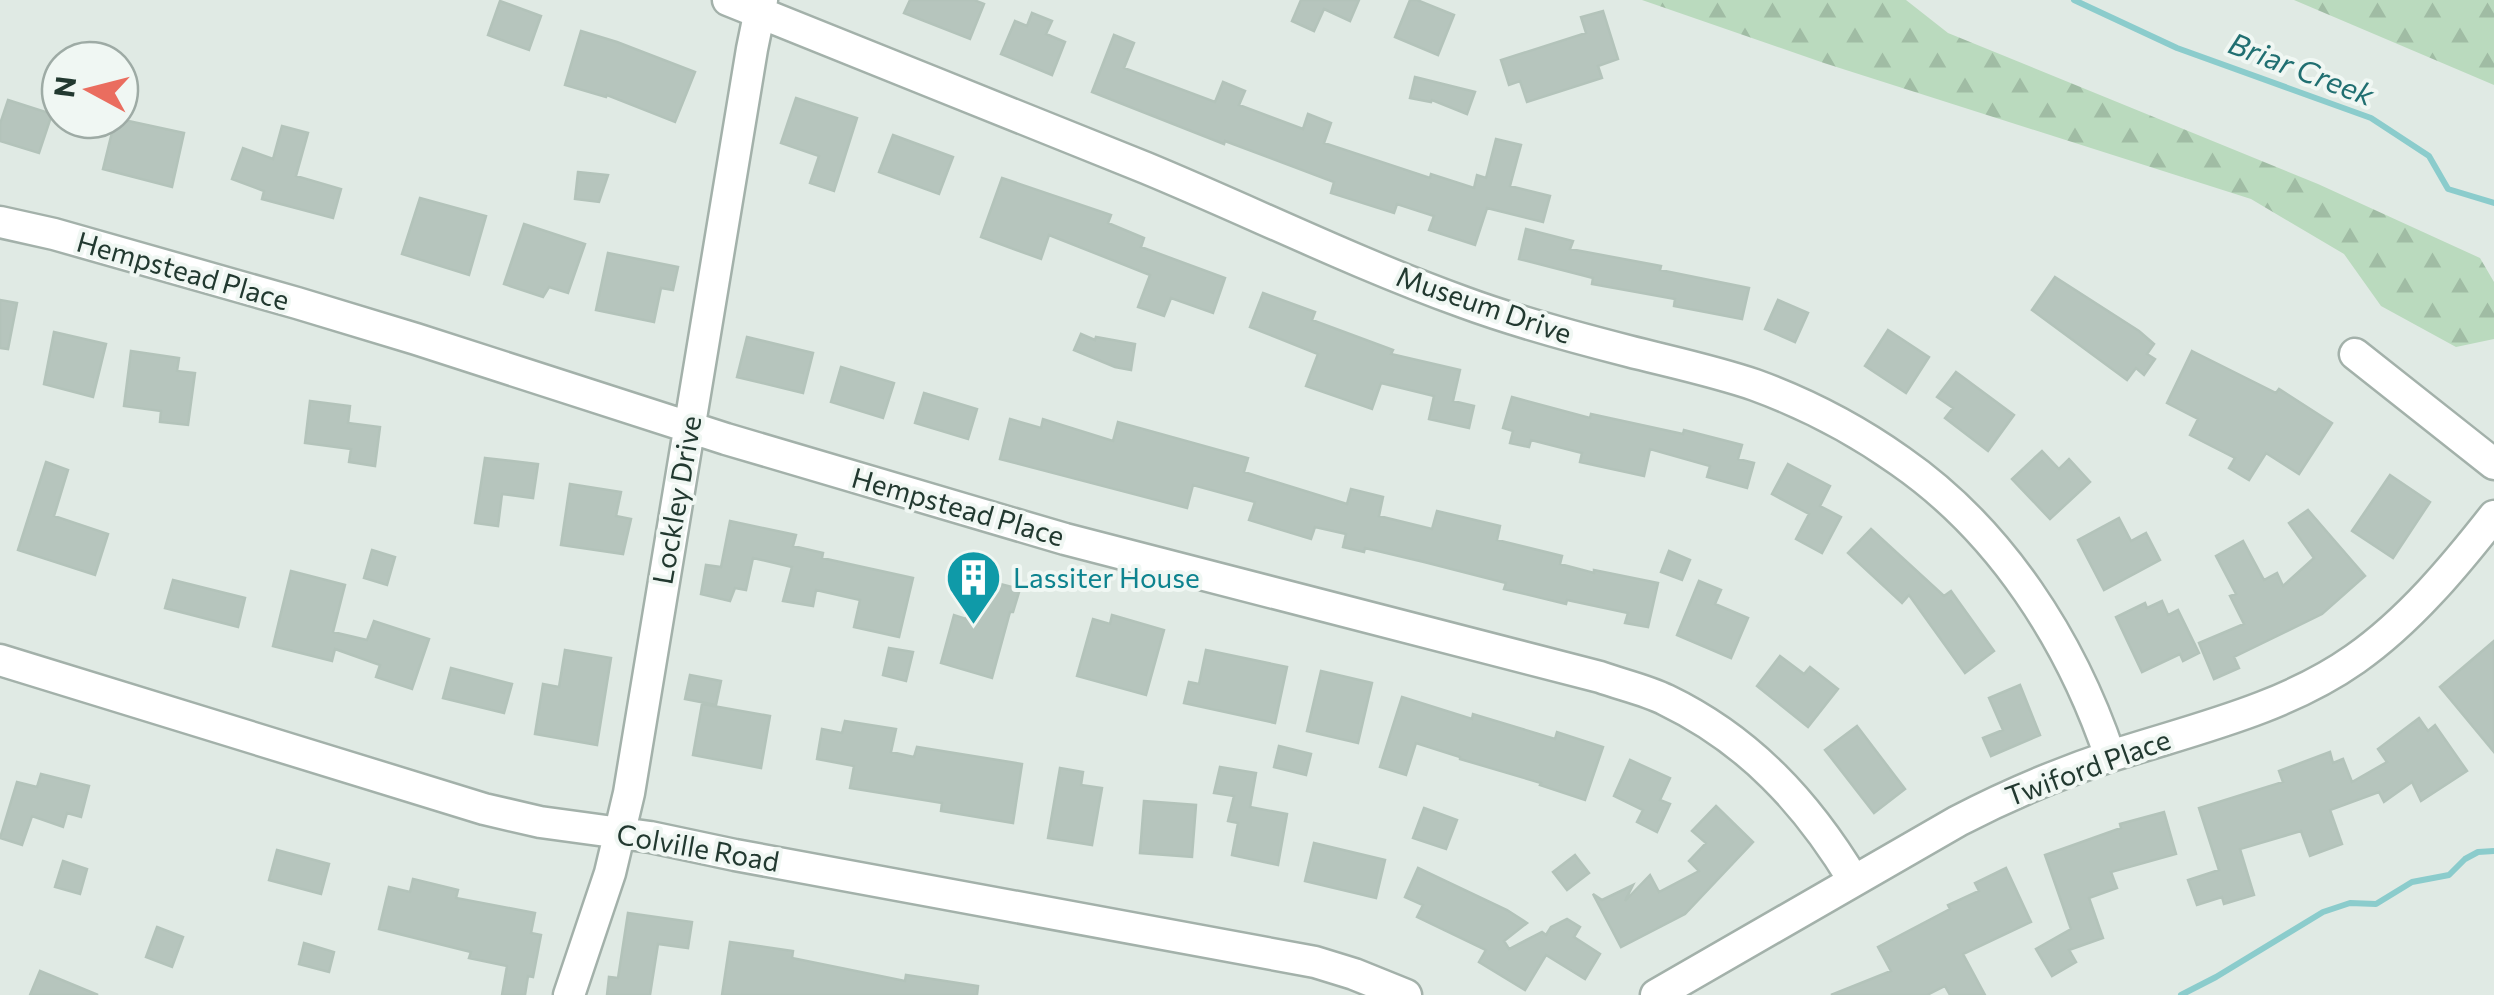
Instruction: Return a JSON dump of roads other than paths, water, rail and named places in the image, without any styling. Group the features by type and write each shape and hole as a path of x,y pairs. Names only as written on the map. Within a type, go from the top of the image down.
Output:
{"street":[{"name":"Museum Drive","path":"728,0 761,6 1460,301 1754,385 1844,424 1941,493 1986,538 2056,633 2087,694 2110,756"},
{"name":"Lockley Drive","path":"570,995 621,833 761,6"},
{"name":"Hempstead Place","path":"0,222 297,303 690,427 1065,538 1600,677 1664,699 1720,729 1776,776 1828,838 1854,880"},
{"path":"2354,354 2494,464"},
{"name":"Twiford Place","path":"1656,995 2000,800 2059,774 2275,701 2324,678 2353,661 2416,606 2494,516"},
{"name":"Colville Road","path":"0,660 472,806 540,822 621,833 1315,962 1406,995"}],"waterway":[{"name":"Briar Creek","path":"2074,0 2177,48 2371,118 2429,156 2448,189 2494,203"},
{"path":"2181,995 2323,912 2350,903 2376,904 2412,882 2449,875 2478,852 2494,851"}],"place":[{"name":"Lassiter House","path":"974,627"}]}
